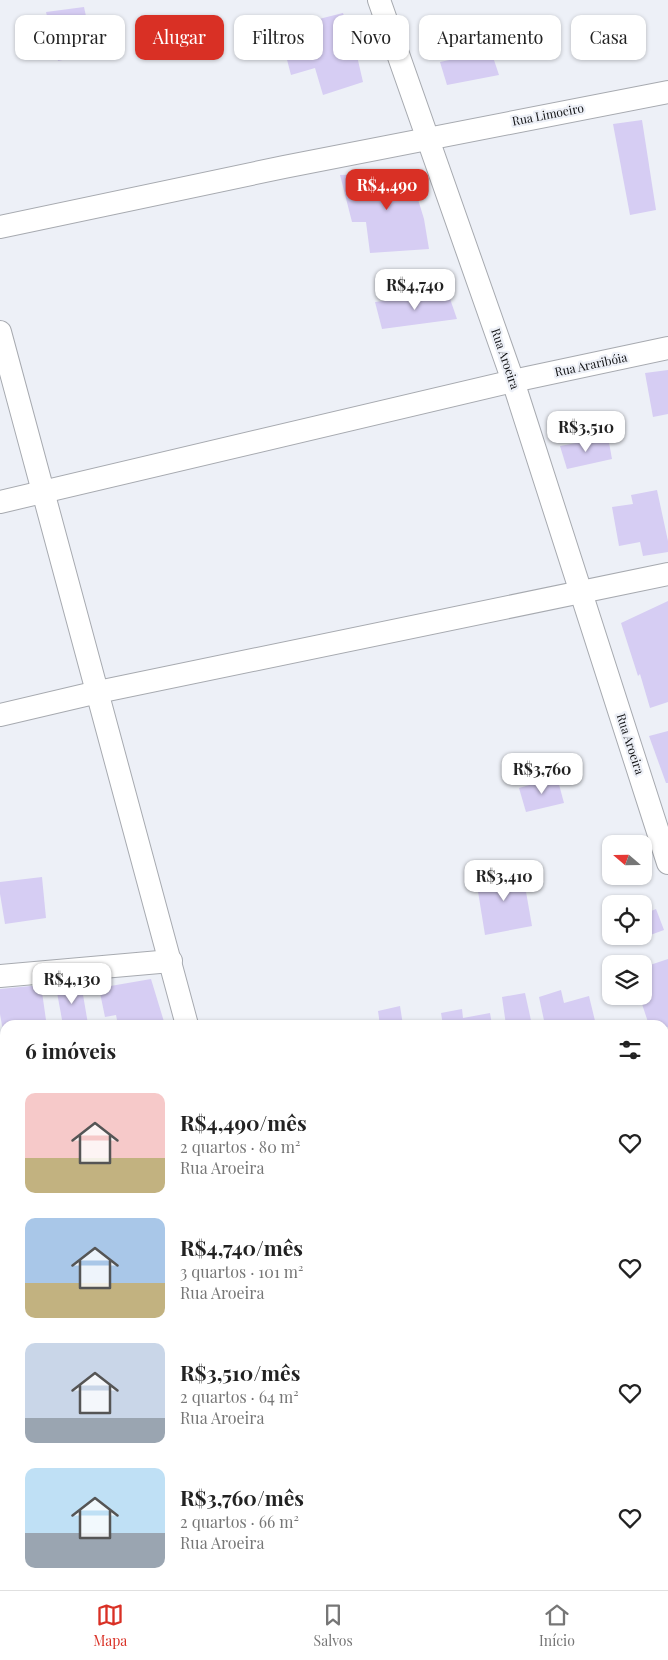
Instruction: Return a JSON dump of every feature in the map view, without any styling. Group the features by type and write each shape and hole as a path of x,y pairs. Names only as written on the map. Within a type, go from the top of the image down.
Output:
{"street":[{"name":"Rua Aroeira","path":"379,0 514,381 581,591 660,813 668,863"},
{"name":"Rua Limoeiro","path":"0,227 284,167 668,92"},
{"path":"0,332 187,1020"},
{"name":"Rua Araribóia","path":"0,502 514,381 668,348"},
{"path":"0,715 98,692 668,574"},
{"path":"0,976 171,961"}],"building":[{"path":"84,7 86,15 47,15 46,12"},
{"path":"333,16 333,60 358,60 363,82 323,95 315,68 291,75 287,60 323,60 323,18"},
{"path":"449,60 494,60 499,75 447,85 440,62"},
{"path":"642,120 656,210 630,215 613,124"},
{"path":"410,173 424,219 429,249 370,253 366,222 352,222 340,175"},
{"path":"448,293 457,319 382,329 375,302"},
{"path":"668,370 668,414 653,417 645,373"},
{"path":"608,437 612,459 567,469 560,446"},
{"path":"657,490 668,541 668,552 643,556 640,542 619,546 612,507 633,504 631,495"},
{"path":"668,601 668,702 650,708 640,674 638,676 621,623"},
{"path":"668,731 668,783 666,783 649,736"},
{"path":"557,777 564,803 526,812 519,788"},
{"path":"522,869 532,926 485,935 476,879"},
{"path":"42,877 46,918 5,924 0,882"},
{"path":"656,909 664,930 652,934 652,911"},
{"path":"668,959 668,1020 647,1020 642,1005 652,1005 652,964"},
{"path":"151,979 163,1020 117,1020 116,1015 105,1017 99,988"},
{"path":"81,983 87,1020 62,1020 56,987"},
{"path":"41,985 46,1020 1,1020 0,989"},
{"path":"561,990 564,1003 589,996 595,1020 544,1020 539,997"},
{"path":"525,993 531,1020 505,1020 502,997"},
{"path":"400,1006 402,1020 379,1020 378,1011"},
{"path":"462,1009 463,1018 490,1013 491,1020 442,1020 441,1013"}]}
